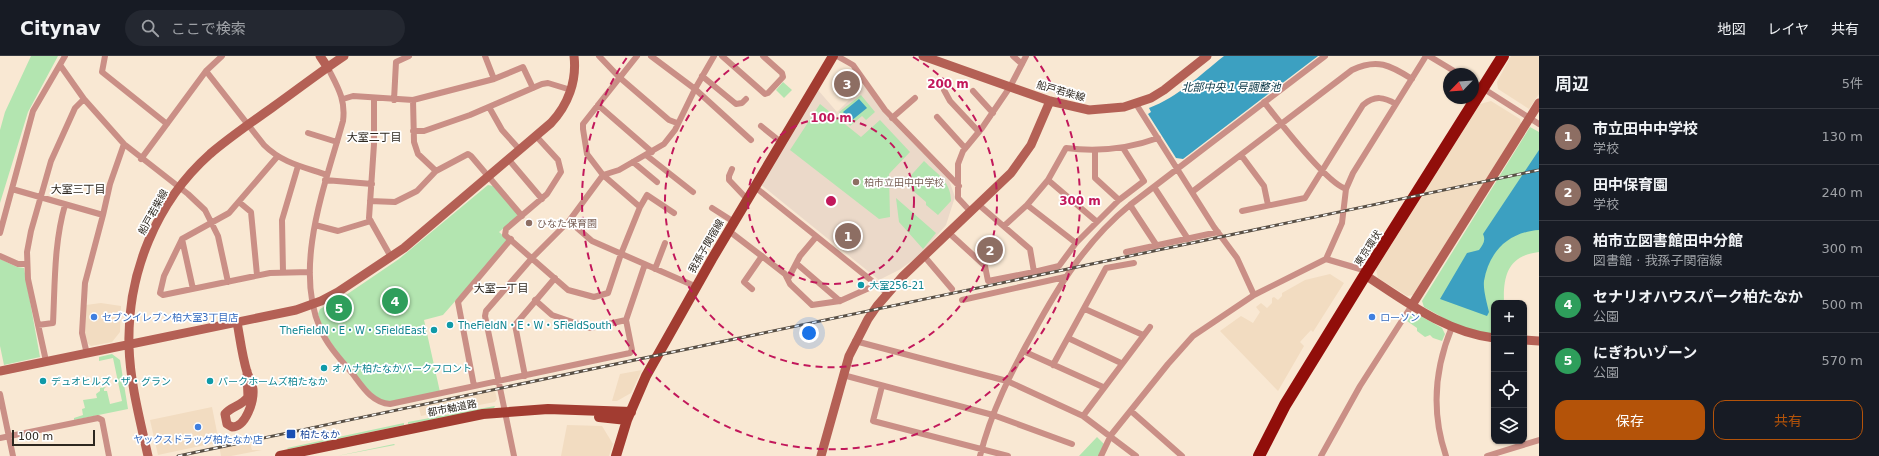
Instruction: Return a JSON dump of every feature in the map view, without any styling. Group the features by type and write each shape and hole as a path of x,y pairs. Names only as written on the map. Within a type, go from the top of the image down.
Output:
{"highway":[{"name":"東京環状","path":"1479,81 1494,56"},
{"name":"東京環状","path":"1479,83 1503,56"},
{"name":"東京環状","path":"1259,456 1285,405 1463,104"},
{"name":"東京環状","path":"1252,456 1295,376 1363,272 1465,104"}],"main road":[{"name":"我孫子関宿線","path":"616,456 629,416 646,376 732,226 833,56"},
{"name":"都市軸道路","path":"280,456 462,418 505,414 629,416"},
{"name":"都市軸道路","path":"309,456 505,414"}],"street":[{"path":"0,233 32,111 65,56"},
{"path":"105,56 102,72 167,124"},
{"path":"141,159 206,71 222,56"},
{"path":"320,56 328,68 343,99 343,121 326,177 315,225 310,272 312,304 321,330 330,346 372,397 390,404 630,353 632,350 626,320 645,264"},
{"name":"船戸若柴線","path":"148,456 134,386 129,344 132,301 142,261 156,224 179,188 209,155 344,56"},
{"path":"394,100 396,62 409,56"},
{"path":"485,56 494,79"},
{"path":"0,371 237,322 312,304 338,292 391,257 423,233 557,117 571,90 574,56"},
{"path":"599,56 619,77 669,120 677,123"},
{"path":"637,56 583,124 583,129 587,154 603,175 640,208"},
{"path":"651,56 695,89 751,140"},
{"path":"722,56 765,94 768,93 783,77 782,73 763,56"},
{"path":"837,56 853,65 892,118 959,186"},
{"name":"船戸若柴線","path":"923,56 1050,101 1090,110 1110,109 1136,104 1164,90 1207,56"},
{"path":"1013,56 1022,64"},
{"path":"971,212 958,198 958,164 965,148 979,132 1010,87 1026,56"},
{"path":"980,456 993,415 1007,381 1065,277 1088,246 1106,226 1130,205 1325,56"},
{"path":"1101,456 1111,435 1193,336 1254,296 1326,259 1342,223 1346,189 1353,173 1412,79 1428,56 1449,68"},
{"path":"514,456 485,316 486,311 532,258 569,221 603,175 619,170 664,144 675,130 677,123 713,57"},
{"path":"1192,192 1349,73 1362,66 1377,63 1384,64 1412,79"},
{"path":"60,65 84,99 124,144 141,159 197,201 212,223 220,244 228,282"},
{"path":"343,99 353,96 394,100 412,100 494,79 523,67 533,88"},
{"path":"206,71 264,145 277,157 326,177 372,184"},
{"path":"702,76 736,104 742,103 746,99"},
{"path":"413,131 424,131 548,83 571,90"},
{"path":"1479,88 1539,124"},
{"path":"944,90 950,101 979,132"},
{"path":"973,90 993,113"},
{"path":"374,98 374,144 369,218 391,257"},
{"path":"892,118 915,98"},
{"path":"1242,211 1305,198 1363,105 1372,99 1381,98 1396,104"},
{"path":"46,361 26,264 28,242 51,161 75,108 84,99"},
{"path":"412,100 414,142 418,154 436,171"},
{"path":"821,456 843,375 855,341 868,319 887,293 979,205 1021,161 1036,135 1050,101"},
{"path":"1264,102 1293,139 1322,170 1342,188 1346,189"},
{"path":"1136,104 1218,232 1237,258 1254,296"},
{"path":"1321,456 1360,386 1539,104"},
{"path":"598,105 693,192"},
{"path":"489,107 502,130 520,150"},
{"path":"937,117 965,148"},
{"path":"761,126 782,143"},
{"path":"308,133 337,142"},
{"path":"536,136 558,160 561,167 560,177 542,199 506,229 506,235 568,290 590,296 608,293 621,254 647,195 674,213"},
{"path":"1004,226 1027,205 1048,180 1066,148 1095,150 1123,148 1158,138"},
{"path":"86,354 82,334 85,283 110,184 124,144"},
{"path":"949,233 984,266 988,281 1059,266 1096,221 1119,200 1144,181 1123,148"},
{"path":"1095,150 1095,178 1119,200"},
{"path":"370,201 395,202 417,191 436,171 468,154 522,216"},
{"path":"1241,155 1264,186 1268,206"},
{"path":"277,157 229,213 182,239 164,276 160,292 163,295 258,275 283,272 310,272"},
{"path":"509,160 542,199"},
{"path":"632,162 656,182"},
{"path":"283,272 282,220 298,166"},
{"path":"732,169 728,176 729,180 748,199"},
{"path":"1048,180 1096,221"},
{"path":"755,187 816,237 878,284 887,293"},
{"path":"1154,187 1188,239"},
{"path":"12,189 103,215"},
{"path":"239,202 251,212 258,275"},
{"path":"38,325 53,322 56,247 65,205"},
{"path":"979,205 1030,249 1034,272"},
{"path":"1027,205 1076,244"},
{"path":"1130,205 1157,246"},
{"path":"712,208 762,256 785,274 790,284 812,305 840,301 878,284"},
{"path":"315,225 338,231 371,221"},
{"path":"569,221 592,241 697,287"},
{"path":"1126,252 1218,232"},
{"path":"788,280 800,256 816,237"},
{"path":"182,239 193,289"},
{"path":"474,386 458,302 511,239"},
{"path":"654,269 665,243"},
{"path":"0,256 18,264 26,264"},
{"path":"752,289 744,282 762,256"},
{"path":"924,256 952,289"},
{"path":"1326,259 1363,272 1412,305 1452,327 1471,334 1491,337"},
{"path":"1053,365 1106,268 1134,263"},
{"path":"797,264 840,301"},
{"path":"962,300 1065,277"},
{"path":"525,376 514,327 535,300 555,278"},
{"path":"535,300 552,315 590,328 626,320"},
{"path":"1084,309 1142,335"},
{"path":"237,322 247,371 248,398 236,407 230,409 225,414 227,424 235,427 241,424 245,418 253,395 251,381 247,371"},
{"path":"1083,416 1142,335 1150,327"},
{"path":"1446,456 1438,426 1436,393 1440,362 1452,327"},
{"path":"1068,338 1121,363"},
{"path":"1527,340 1539,341"},
{"path":"855,341 1007,381 1083,416 1111,435 1136,456"},
{"path":"1023,351 1103,387"},
{"path":"843,375 993,415 1072,444"},
{"path":"882,386 873,421 1008,456"},
{"path":"0,394 13,456"},
{"path":"236,407 242,411 245,418"},
{"path":"1131,411 1182,456"},
{"path":"0,438 98,418 102,420 109,456"},
{"path":"1487,456 1539,440"}],"shaded area":[{"path":"1511,56 1539,56 1539,94 1529,109 1498,89 1497,82"},
{"name":"柏市立田中中学校","path":"864,85 882,111 949,180 955,197 946,225 920,255 899,270 879,280 760,184 818,90 837,112"},
{"path":"1491,101 1520,119 1521,124 1413,295 1407,296 1378,278 1376,269 1480,104"},
{"path":"1330,274 1344,283 1313,332 1311,330 1300,342 1304,346 1278,391 1220,331 1241,316 1253,323 1260,312 1256,307 1261,303 1267,308 1272,303 1272,298 1274,297 1278,300 1282,296 1282,293 1305,280"},
{"path":"101,303 121,306 120,332 112,342 91,346 87,343 85,334 86,305"},
{"path":"642,370 631,393 617,401 612,401 620,374"},
{"path":"492,388 495,391 497,399 495,402 421,416 418,404"},
{"path":"212,407 219,442 158,455 150,420"},
{"path":"567,425 602,426 613,444 609,456 561,456"},
{"path":"249,439 252,450 262,450 231,456 221,456 219,445"}],"green space":[{"path":"31,56 58,56 28,112 0,203 0,130 5,112"},
{"path":"783,82 792,90 784,98 776,90"},
{"path":"861,95 875,112 866,120 862,116 850,126 839,112"},
{"path":"820,104 861,137 880,120 910,152 889,174 890,217 879,219 790,150"},
{"path":"1530,127 1539,132 1539,252 1529,254 1520,258 1514,263 1506,276 1504,300 1491,300 1491,334 1458,326 1424,307 1422,301"},
{"path":"924,161 942,178 949,188 951,201 938,215 926,205 926,202 904,183"},
{"path":"488,185 493,186 518,214 517,217 499,232 507,239 507,242 443,315 424,320 440,392 395,402 383,401 377,398 363,384 336,350 324,330 318,314 320,309 346,295 399,259"},
{"path":"896,198 936,233 923,249 899,222"},
{"path":"0,259 17,267 24,268 40,357 4,365 0,346"},
{"path":"1417,314 1442,328 1445,334 1442,341 1433,338 1430,335 1425,337 1417,331 1417,328 1407,321 1410,316"},
{"path":"112,354 120,360 128,409 74,420 74,418 83,415 82,409 85,408 83,400 97,398 96,394 100,391 100,388 106,387 104,391 107,391 110,404 122,401 113,358 99,361 99,357"},
{"path":"495,406 494,408 408,424 408,422"},
{"path":"404,423 404,425 287,448"},
{"path":"1097,437 1104,444 1099,456 1079,456"},
{"path":"394,444 395,445 337,456"}],"water":[{"name":"北部中央１号調整池","path":"1224,56 1318,56 1183,159 1176,158 1148,114 1151,112 1149,108 1179,92"},
{"path":"859,99 867,108 851,121 843,112"},
{"path":"1539,150 1539,230 1518,235 1510,239 1502,245 1490,261 1484,281 1489,312 1487,316 1440,299 1467,253 1479,250 1482,246 1484,241 1483,234"}],"railway":[{"path":"178,456 1539,170"}],"place":[{"name":"柏市立図書館田中分館","path":"847,84"},
{"name":"柏市立田中中学校","path":"856,182"},
{"name":"ひなた保育園","path":"529,223"},
{"name":"市立田中中学校","path":"848,236"},
{"name":"田中保育園","path":"990,250"},
{"name":"大室256-21","path":"861,285"},
{"name":"セナリオハウスパーク柏たなか","path":"395,301"},
{"name":"にぎわいゾーン","path":"339,308"},
{"name":"セブンイレブン柏大室3丁目店","path":"94,317"},
{"name":"ローソン","path":"1372,317"},
{"name":"TheFieldN・E・W・SFieldSouth","path":"450,325"},
{"name":"TheFieldN・E・W・SFieldEast","path":"434,330"},
{"name":"オハナ柏たなかパークフロント","path":"324,368"},
{"name":"デュオヒルズ・ザ・グラン","path":"43,381"},
{"name":"パークホームズ柏たなか","path":"210,381"},
{"name":"ヤックスドラッグ柏たなか店","path":"198,427"},
{"name":"柏たなか","path":"291,434"}],"district":[{"name":"大室二丁目","path":"374,137"},
{"name":"大室三丁目","path":"78,189"},
{"name":"大室一丁目","path":"501,288"}]}
